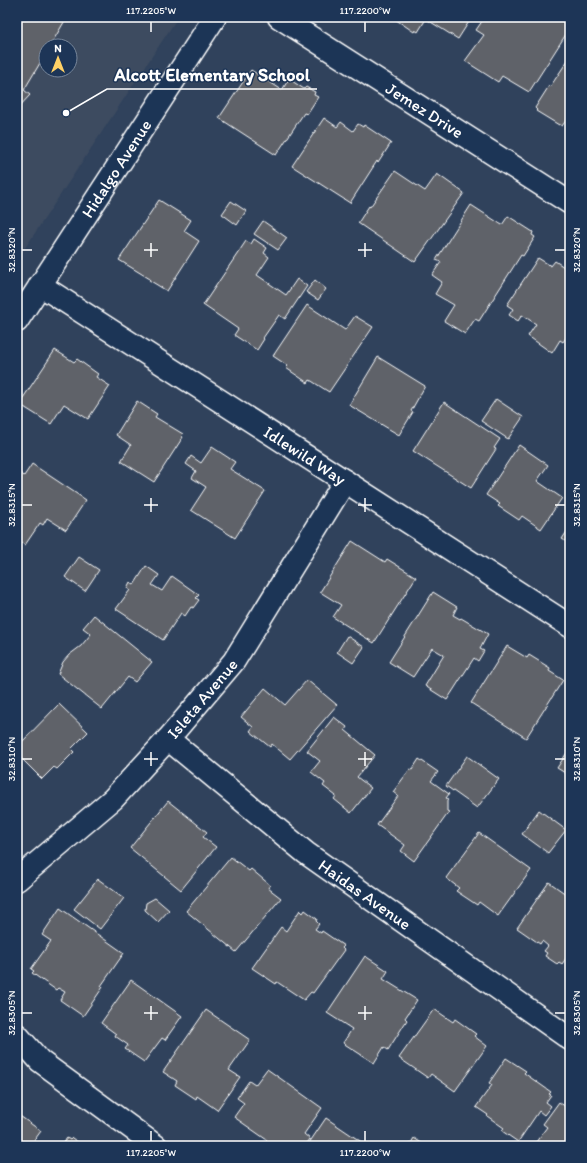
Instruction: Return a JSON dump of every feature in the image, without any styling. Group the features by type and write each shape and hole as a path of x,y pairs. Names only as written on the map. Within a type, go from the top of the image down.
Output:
{"street":[{"name":"Hidalgo Avenue","path":"17,321 215,17"},
{"name":"Jemez Drive","path":"279,17 570,203"},
{"name":"Idlewild Way","path":"40,285 570,626"},
{"name":"Isleta Avenue","path":"17,880 113,799 168,739 234,661 345,481"},
{"name":"Haidas Avenue","path":"168,739 306,854 570,1039"},
{"path":"17,1035 40,1061 156,1146"}],"shaded area":[{"path":"17,17 178,17 17,260"}],"building":[{"path":"17,17 67,17 55,38 38,38 38,66 24,90 30,95 17,109"},
{"path":"392,17 472,17 458,39 426,19 418,32 415,30 414,32"},
{"path":"485,17 557,17 570,25 570,28 529,92 502,76 498,82 465,61 484,35 476,30"},
{"path":"570,57 570,115 562,126 536,111 537,110 535,108"},
{"path":"251,70 282,90 289,79 304,89 306,87 315,92 314,95 318,97 307,114 304,113 276,155 219,118"},
{"path":"324,118 337,127 341,122 353,131 358,124 363,127 364,125 391,143 378,163 377,161 350,203 292,166"},
{"path":"395,171 425,191 437,174 464,193 415,262 358,223"},
{"path":"159,200 191,220 184,231 199,241 167,291 119,260"},
{"path":"231,201 246,211 237,225 222,214"},
{"path":"471,205 502,225 508,216 533,232 532,235 535,237 523,256 521,255 479,321 475,319 465,334 444,321 454,305 435,294 442,282 432,275 441,262 436,260"},
{"path":"263,221 287,238 278,250 254,234"},
{"path":"254,239 267,248 264,253 269,257 257,275 286,295 297,279 307,286 285,319 279,315 263,338 264,339 257,350 234,335 238,329 203,305 246,241 251,244"},
{"path":"538,258 551,266 555,261 567,269 570,265 570,332 563,342 560,340 552,353 528,336 536,324 522,315 518,321 509,315 513,309 507,305"},
{"path":"315,280 326,289 318,300 306,292"},
{"path":"307,305 345,330 355,316 373,327 329,392 310,380 308,383 286,368 288,366 273,356"},
{"path":"55,350 74,362 77,359 98,374 96,377 110,386 88,419 64,404 51,424 19,404"},
{"path":"378,357 425,386 411,411 413,412 399,435 349,405"},
{"path":"496,399 523,417 508,439 481,421"},
{"path":"137,401 157,414 155,417 183,434 181,436 183,437 154,482 121,461 131,445 116,435"},
{"path":"444,402 500,439 494,448 496,449 471,488 413,451"},
{"path":"519,445 548,465 537,481 562,498 541,529 522,516 519,520 498,506 500,504 486,495"},
{"path":"212,447 235,462 230,469 265,491 235,538 191,510 206,487 192,478 196,471 186,464 191,456 201,463"},
{"path":"32,464 86,500 66,530 47,518 43,525 40,523 25,545 17,540 17,471 24,476"},
{"path":"570,527 570,544 562,539"},
{"path":"352,541 385,562 387,559 416,577 374,643 333,617 341,605 320,592"},
{"path":"79,557 99,570 85,591 65,577"},
{"path":"146,566 159,575 152,585 162,591 172,576 199,595 196,598 199,600 193,608 191,607 185,616 181,613 163,640 116,609 130,590 127,588 130,582 134,585"},
{"path":"433,592 457,607 453,615 488,634 480,649 484,651 478,661 474,658 447,700 425,686 444,655 432,648 413,677 389,662"},
{"path":"94,615 152,662 135,682 128,677 102,709 58,674 63,662 69,655 81,646 91,634 83,628"},
{"path":"347,636 364,647 353,663 337,652"},
{"path":"507,646 527,658 529,655 550,668 549,671 563,680 526,738 471,703"},
{"path":"307,680 337,705 290,759 272,744 270,747 250,731 253,727 241,717 265,688 285,705"},
{"path":"59,704 88,732 71,749 74,752 57,769 54,767 42,779 17,754 17,747"},
{"path":"334,717 347,727 345,730 375,755 357,777 371,788 351,813 334,799 336,796 323,786 325,783 311,772 320,761 307,751"},
{"path":"570,748 570,776 557,768"},
{"path":"467,756 499,779 477,808 446,786"},
{"path":"419,759 438,772 431,781 449,794 446,798 448,799 447,811 449,812 414,861 401,851 405,845 377,825 398,796 393,792 410,769 412,770"},
{"path":"168,801 207,832 203,837 216,847 181,890 130,848"},
{"path":"539,810 566,830 548,853 522,834"},
{"path":"479,833 531,870 498,916 479,902 477,905 456,891 459,888 446,878"},
{"path":"231,857 249,871 251,869 270,885 268,888 281,898 236,952 186,911"},
{"path":"98,879 124,898 100,929 74,909"},
{"path":"549,882 570,897 570,953 562,964 559,962 557,964 545,956 547,953 544,951 548,946 542,941 540,944 517,928"},
{"path":"155,898 169,910 158,922 145,910 146,903"},
{"path":"60,908 124,953 101,986 103,987 83,1016 60,1000 65,992 58,988 56,990 32,973 34,971 31,969 51,941 42,935"},
{"path":"300,910 303,913 305,910 317,919 316,921 319,924 315,929 321,933 322,931 344,946 342,948 344,950 313,993 311,992 304,1000 252,968 281,927 286,931"},
{"path":"365,956 388,971 383,979 417,1000 405,1018 407,1020 388,1050 384,1047 374,1063 343,1043 352,1029 327,1013"},
{"path":"131,980 182,1016 165,1040 162,1038 144,1062 125,1049 128,1045 115,1036 116,1034 101,1023"},
{"path":"434,1009 453,1022 455,1019 476,1034 474,1036 487,1046 455,1091 431,1074 428,1078 399,1058"},
{"path":"206,1010 250,1040 229,1070 240,1077 217,1110 197,1096 196,1099 175,1085 177,1081 163,1072"},
{"path":"506,1058 526,1071 524,1073 551,1092 549,1094 551,1095 546,1102 551,1106 544,1115 539,1111 518,1142 502,1131 504,1128 476,1107 492,1085 489,1083"},
{"path":"267,1069 322,1108 304,1134 310,1139 305,1146 263,1146 267,1140 234,1117 244,1103 237,1098 249,1081 255,1085"},
{"path":"570,1101 570,1146 533,1146 547,1127 543,1124 559,1102 566,1107"},
{"path":"17,1114 41,1131 30,1146 17,1146"},
{"path":"326,1118 366,1145 367,1144 370,1146 307,1146"},
{"path":"67,1138 70,1140 72,1138 83,1146 61,1146"},
{"path":"414,1138 423,1144 422,1146 409,1146"}],"place":[{"name":"Alcott Elementary School","path":"66,113"}]}
